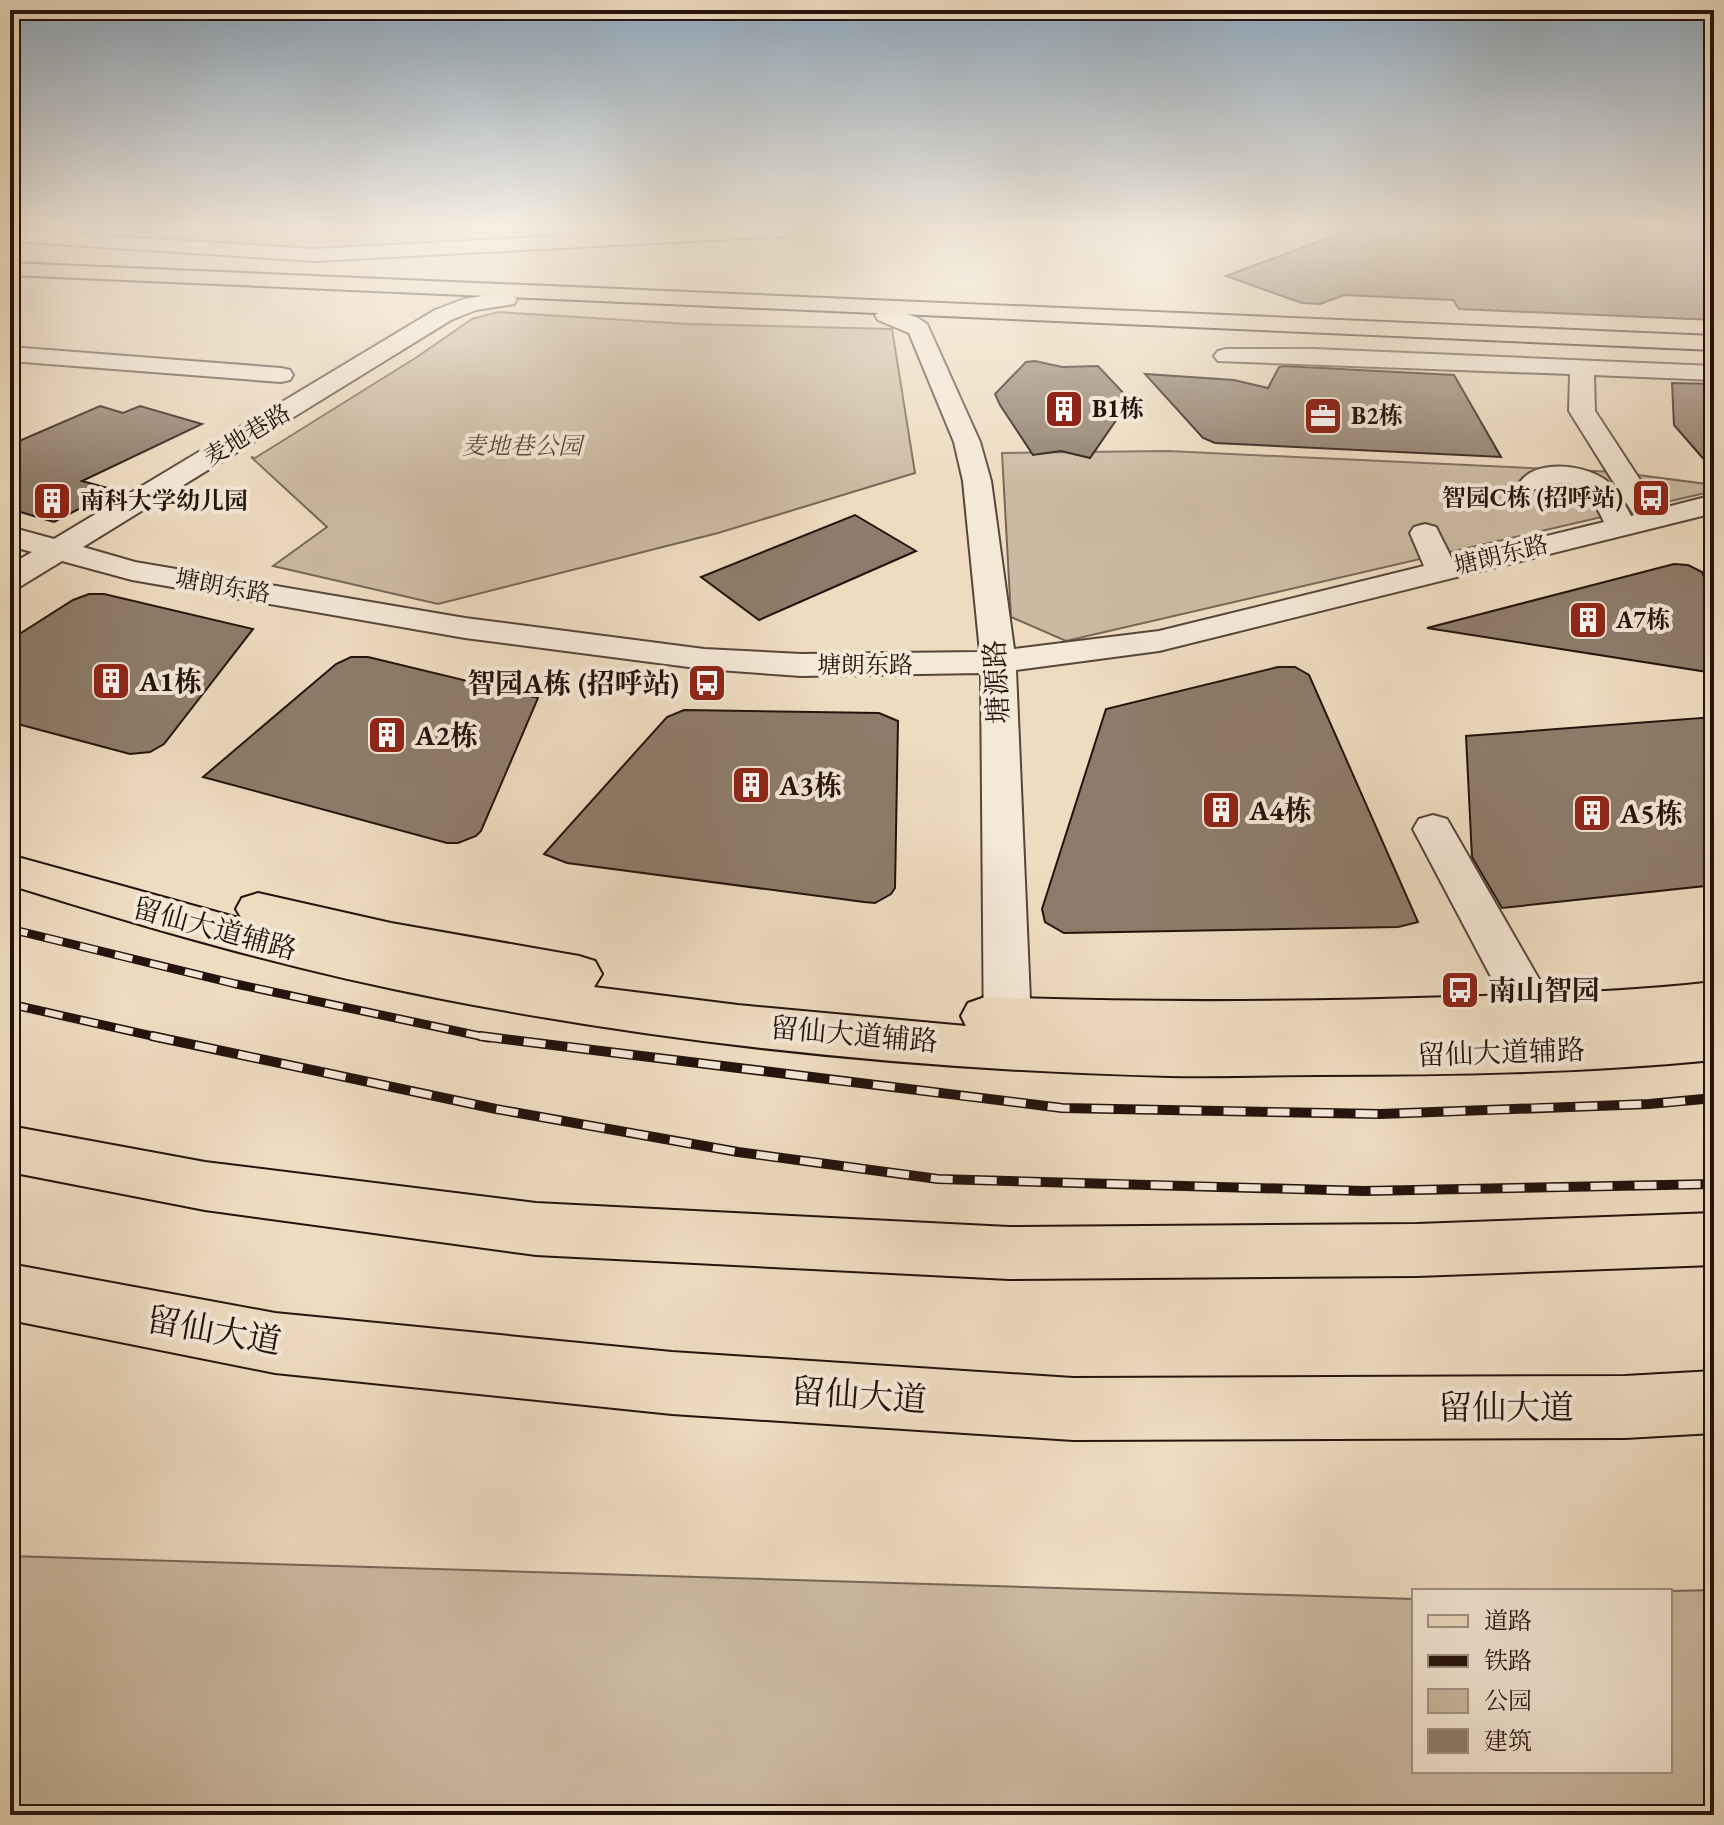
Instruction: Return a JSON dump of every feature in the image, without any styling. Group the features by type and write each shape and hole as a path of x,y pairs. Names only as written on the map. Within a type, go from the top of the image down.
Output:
{"main road":[{"path":"807,315 1714,351"},
{"path":"1073,315 1714,343"},
{"name":"留仙大道辅路","path":"10,844 188,893 391,940 616,981 876,1012 1145,1056 1402,1055 1660,1047 1714,1040"},
{"name":"留仙大道辅路","path":"10,870 178,920 335,959 495,991 681,1017 872,1038 1161,1022 1634,1010 1714,1001"},
{"path":"10,1149 205,1186 536,1229 1009,1253 1417,1250 1714,1239"},
{"name":"留仙大道","path":"10,1292 275,1343 672,1383 1073,1409 1609,1407 1714,1402"}],"street":[{"name":"麦地巷路","path":"10,579 443,315"},
{"name":"塘源路","path":"916,321 967,442 977,481 998,662 1006,1032"},
{"path":"1226,356 1313,356 1714,373"},
{"path":"17,358 281,375"},
{"path":"1582,366 1582,411 1636,523"},
{"path":"1534,482 1543,476 1558,475 1590,484 1599,488 1636,523"},
{"name":"塘朗东路","path":"10,536 132,571 465,628 704,659 858,666 998,662 1159,641 1714,504"},
{"path":"1425,533 1441,570"},
{"path":"1433,829 1534,1013"}],"green space":[{"name":"麦地巷公园","path":"486,315 548,315 688,324 892,329 915,473 718,533 438,604 273,566 327,527 251,457 255,458 417,357 472,319"},
{"path":"1168,451 1615,472 1714,485 1714,491 1066,641 1011,617 1002,453"},
{"path":"10,1556 1412,1599 1412,1773 1672,1773 1672,1591 1714,1590 1714,1815 10,1815"}],"building":[{"path":"1602,315 1714,315 1714,320"},
{"name":"B1栋","path":"1026,362 1062,367 1098,366 1130,400 1090,458 1061,451 1033,455 1000,405 995,394"},
{"name":"B2栋","path":"1279,367 1454,375 1501,457 1215,443 1203,438 1145,374 1234,380 1268,388"},
{"path":"1672,383 1714,384 1714,471 1674,425"},
{"path":"100,406 123,413 140,406 202,424 82,481 115,490 54,522 10,509 10,445"},
{"path":"855,515 916,551 759,620 701,577"},
{"name":"A7栋","path":"1674,564 1688,565 1702,572 1714,601 1714,673 1427,628"},
{"name":"A1栋","path":"89,594 104,594 253,629 164,744 150,752 130,754 10,722 10,640 73,600"},
{"name":"A2栋","path":"351,657 368,657 538,698 481,831 476,836 458,843 447,843 203,777 336,664"},
{"name":"A4栋","path":"1278,667 1295,667 1309,675 1418,922 1398,927 1064,933 1045,922 1042,909 1106,709"},
{"name":"A3栋","path":"684,710 879,713 898,721 895,888 891,894 875,903 864,902 567,863 544,854 667,717"},
{"name":"A5栋","path":"1714,717 1714,885 1502,908 1472,857 1466,736"}],"railway":[{"path":"10,929 236,984 489,1038"},
{"path":"10,1004 154,1036"},
{"path":"154,1036 496,1109 738,1152 938,1179 1364,1191 1714,1184"},
{"path":"154,1036 161,1038"},
{"path":"480,1036 1062,1108 1380,1114 1649,1104 1714,1098"}],"place":[{"name":"B1栋","path":"1064,409"},
{"name":"B2栋","path":"1323,416"},
{"name":"智园C栋 (招呼站)","path":"1651,498"},
{"name":"南科大学幼儿园","path":"52,501"},
{"name":"A7栋","path":"1588,620"},
{"name":"A1栋","path":"111,681"},
{"name":"智园A栋 (招呼站)","path":"707,683"},
{"name":"A2栋","path":"387,735"},
{"name":"A3栋","path":"751,785"},
{"name":"A4栋","path":"1221,810"},
{"name":"A5栋","path":"1592,813"},
{"name":"南山智园","path":"1460,990"}]}
